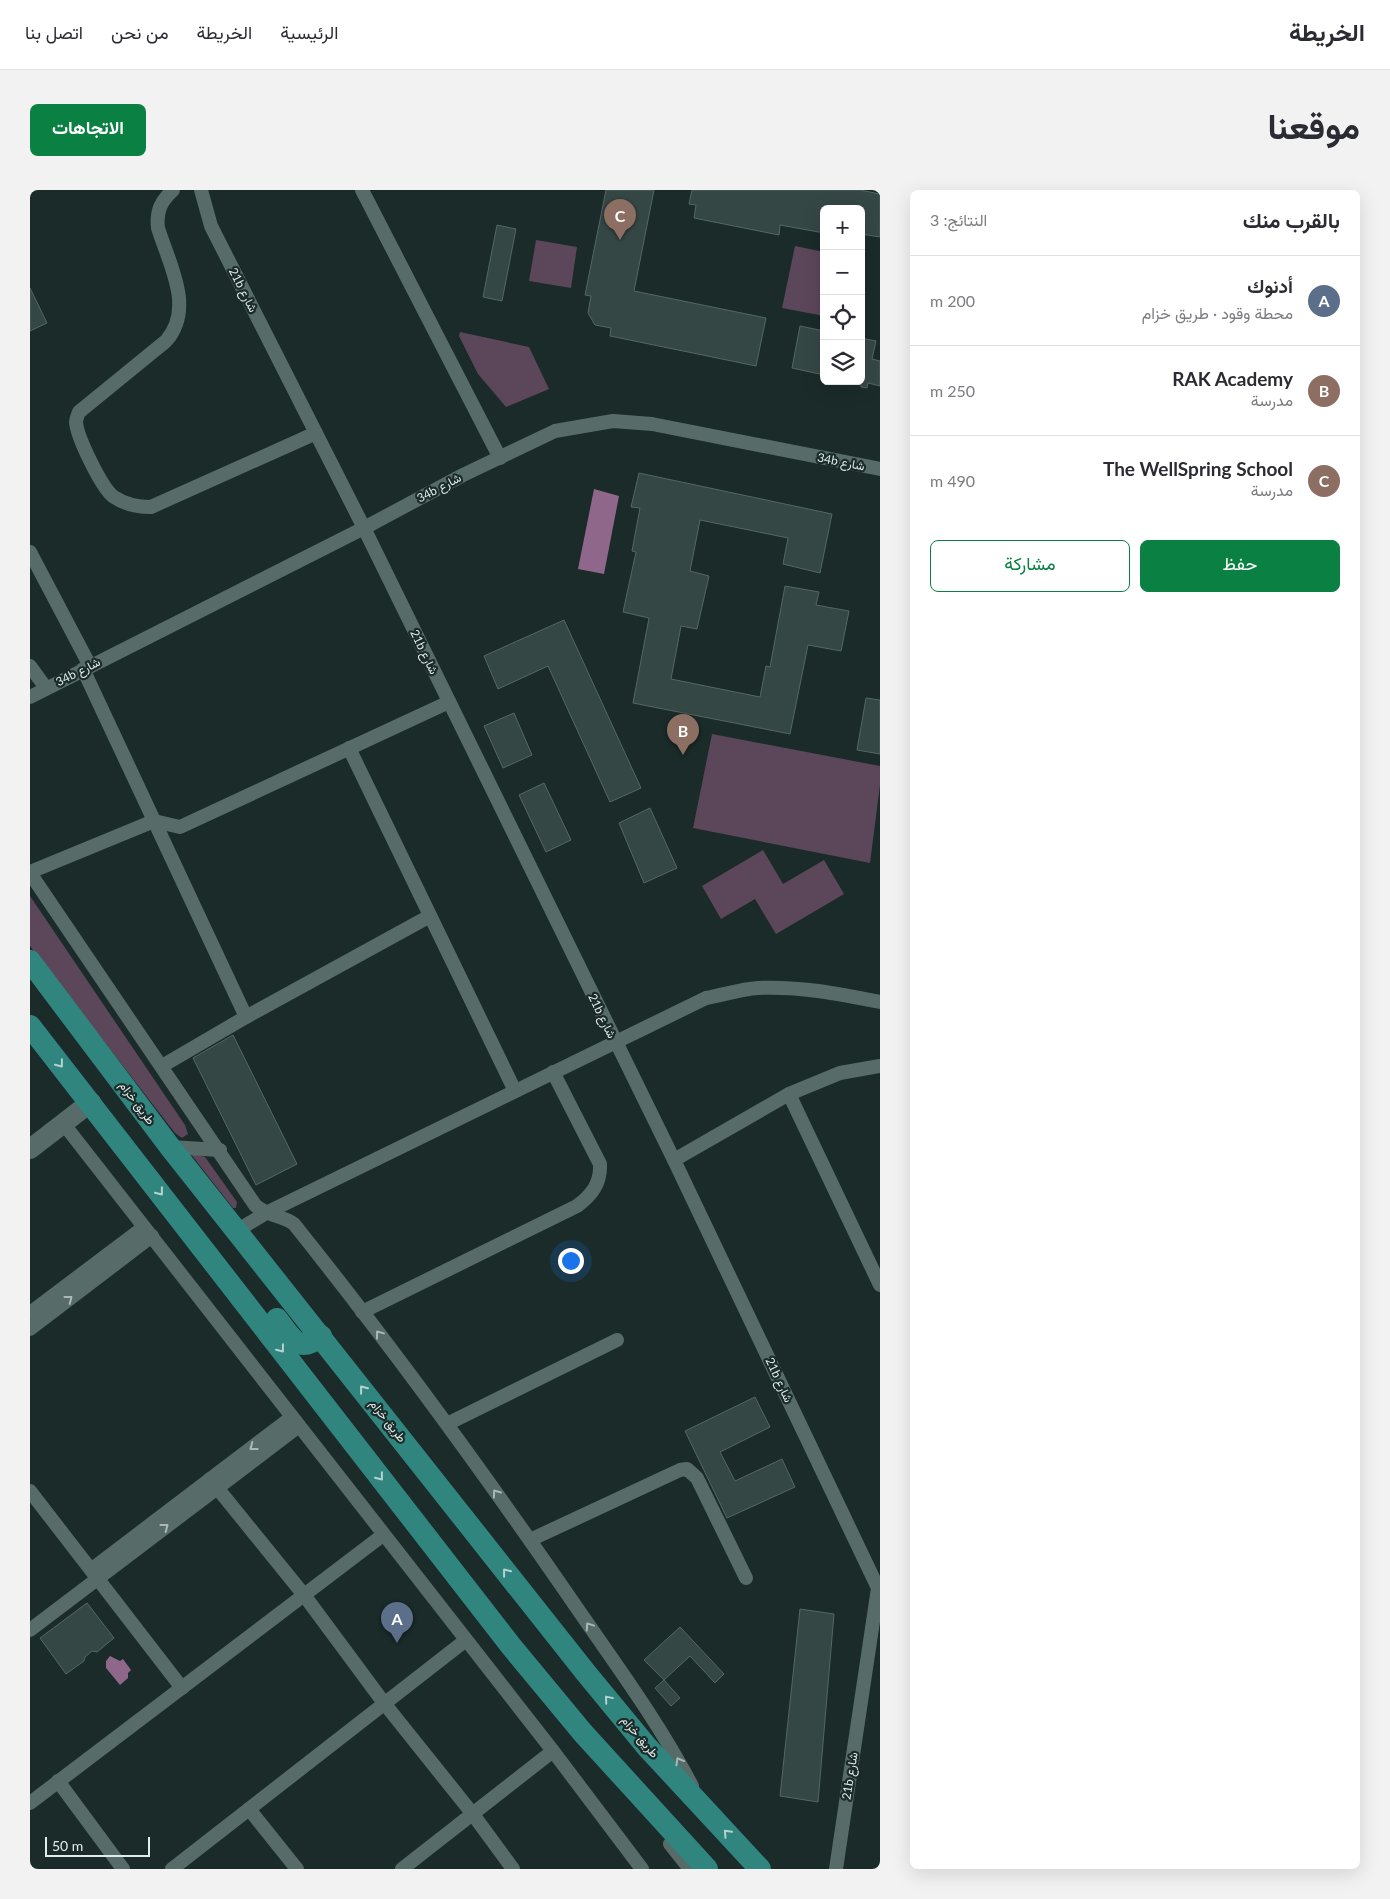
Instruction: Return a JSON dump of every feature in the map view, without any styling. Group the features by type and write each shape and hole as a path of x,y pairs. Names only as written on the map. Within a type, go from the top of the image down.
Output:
{"main road":[{"name":"طريق خزام","path":"30,961 170,1146 586,1673 647,1747 760,1869"},
{"path":"30,978 62,1001"},
{"path":"30,1026 91,1102 511,1646 583,1733 707,1869"},
{"path":"219,1269 241,1278 252,1288 295,1342 302,1345 310,1344 321,1336"}],"street":[{"path":"174,190 164,198 157,216 158,228 180,300 180,316 174,332 166,341 79,412 75,420 77,430 104,487 113,496 133,507 151,507 316,433"},
{"name":"21b شارع","path":"201,190 211,226 364,528 674,1160 879,1589 836,1869"},
{"path":"362,190 500,458"},
{"name":"34b شارع","path":"30,697 555,430 613,421 652,424 880,469"},
{"path":"30,552 87,668 154,822 246,1017"},
{"path":"30,666 46,688"},
{"path":"448,702 180,827 154,822 30,873 220,1150 255,1205 266,1213 281,1217 294,1224 447,1424 530,1540 667,1741 701,1805"},
{"path":"349,748 515,1091"},
{"path":"162,1066 246,1017 430,916"},
{"path":"238,1230 266,1213 706,998 757,988 827,991 880,1002"},
{"path":"674,1160 789,1094 840,1072 880,1066"},
{"path":"362,1312 577,1206 595,1188 600,1175 600,1164 554,1072"},
{"path":"789,1094 880,1285"},
{"path":"30,1149 91,1102"},
{"path":"63,1124 553,1751 642,1869"},
{"path":"170,1146 220,1150"},
{"path":"30,1313 148,1232"},
{"path":"30,1329 148,1232"},
{"path":"447,1424 617,1340"},
{"path":"30,1630 95,1574 296,1422"},
{"path":"530,1540 680,1470 687,1470 697,1478 746,1578"},
{"path":"214,1484 304,1596 384,1703 472,1813 512,1869"},
{"path":"30,1491 182,1688"},
{"path":"30,1803 383,1535"},
{"path":"172,1869 466,1640"},
{"path":"583,1733 690,1869"},
{"path":"402,1869 553,1751"},
{"path":"58,1781 123,1869"},
{"path":"249,1809 297,1869"}],"shaded area":[{"path":"536,240 577,247 571,288 529,281"},
{"path":"795,246 820,251 820,315 782,308"},
{"path":"460,332 529,347 549,389 506,407 478,374 459,336"},
{"path":"594,489 619,496 604,574 578,569"},
{"path":"712,734 880,766 880,785 870,863 693,828"},
{"path":"763,850 783,884 824,860 844,894 776,934 755,899 721,919 702,886"},
{"path":"30,896 185,1125 188,1134 182,1138 175,1133 30,946"},
{"path":"190,1153 205,1157 237,1202 236,1208 233,1208"},
{"path":"110,1656 120,1661 123,1659 131,1670 128,1673 128,1678 120,1685 106,1668 106,1661"}],"building":[{"path":"606,190 654,190 634,291 766,318 756,366 610,336 611,328 595,325 588,313 591,296 585,295"},
{"path":"692,190 860,190 880,194 880,237 865,235 865,205 820,205 820,232 780,225 779,235 694,218 696,205 689,204"},
{"path":"497,225 516,229 502,301 483,297"},
{"path":"30,288 47,323 30,331"},
{"path":"800,326 820,330 820,374 792,368"},
{"path":"865,339 876,341 872,359 880,361 880,386 868,383 867,388 861,387 861,385 865,385"},
{"path":"639,473 832,514 820,573 783,564 788,538 700,520 690,571 709,576 697,629 681,626 671,679 760,697 766,666 770,667 785,586 819,592 816,605 849,611 841,651 808,645 790,734 633,703 649,618 623,612 636,552 632,551 640,508 631,507"},
{"path":"564,620 641,788 610,802 548,666 498,689 484,656"},
{"path":"866,698 880,700 880,754 857,750"},
{"path":"514,713 532,755 503,768 484,726"},
{"path":"544,783 571,840 546,852 519,795"},
{"path":"650,808 677,868 644,883 619,823"},
{"path":"233,1035 297,1164 256,1185 193,1058"},
{"path":"755,1397 770,1427 720,1452 735,1481 782,1459 795,1487 727,1518 685,1431"},
{"path":"87,1603 114,1638 97,1652 92,1651 85,1657 84,1661 66,1674 40,1638"},
{"path":"800,1609 834,1614 818,1802 780,1796"},
{"path":"680,1627 724,1674 715,1683 690,1656 664,1680 644,1660"},
{"path":"664,1680 680,1698 671,1706 655,1688"}],"place":[{"name":"The WellSpring School","path":"620,240"},
{"name":"RAK Academy","path":"683,755"},
{"name":"أدنوك","path":"397,1643"}]}
